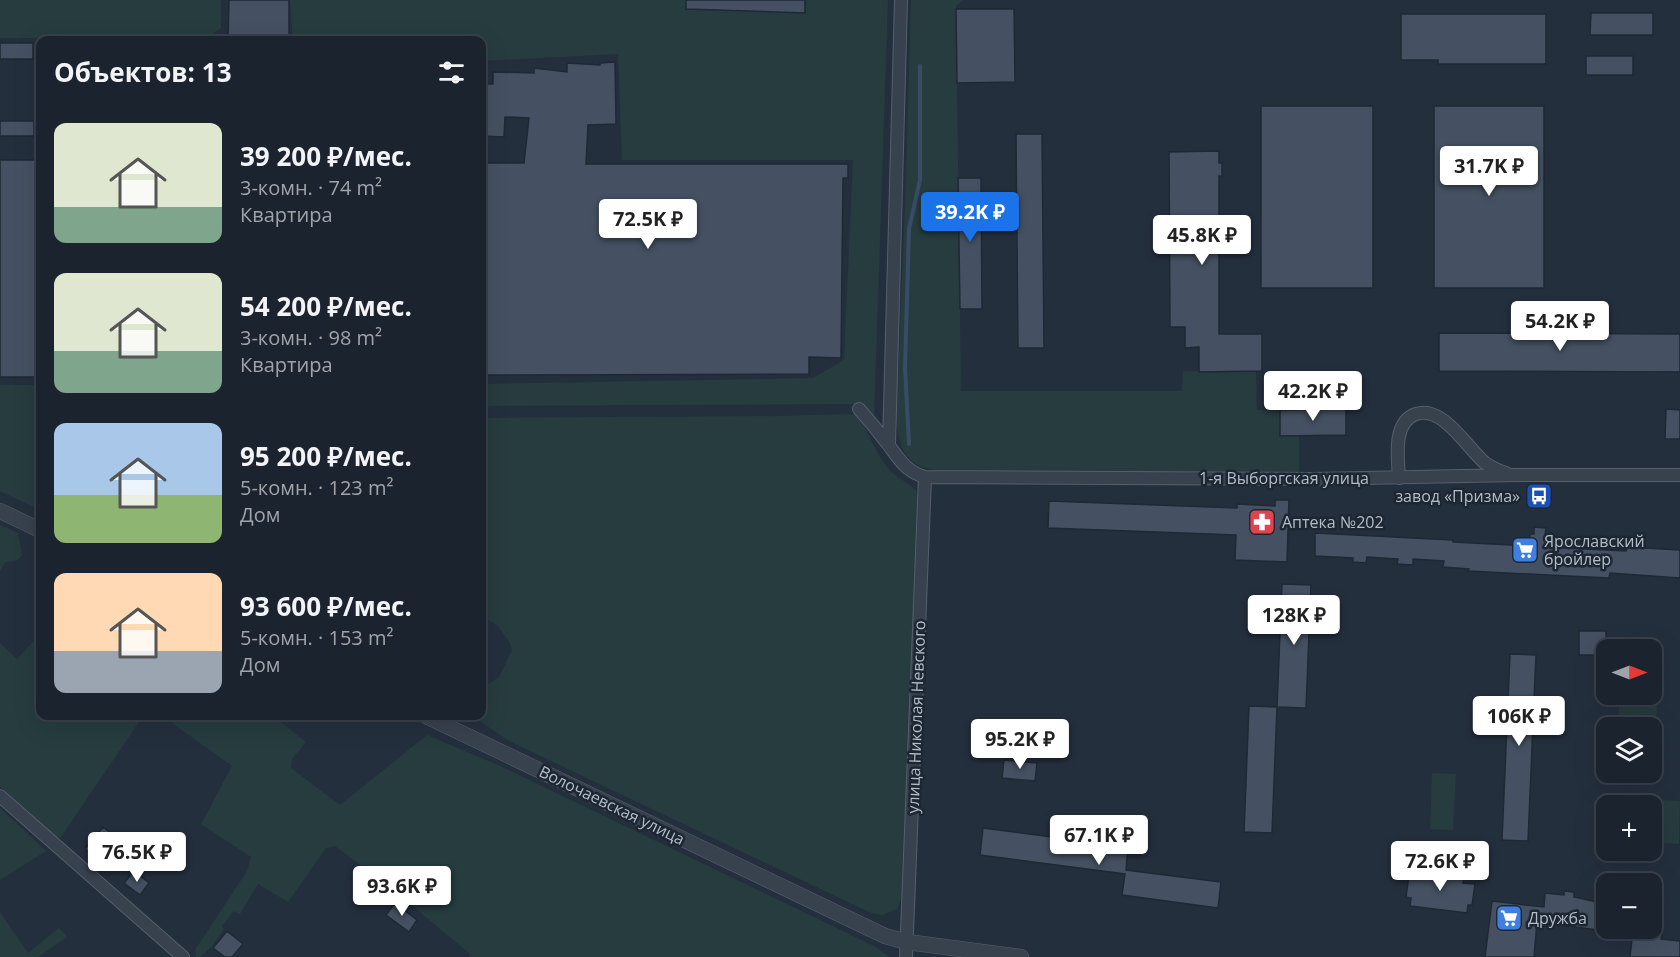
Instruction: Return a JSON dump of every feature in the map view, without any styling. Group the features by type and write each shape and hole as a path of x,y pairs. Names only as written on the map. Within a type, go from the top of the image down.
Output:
{"street":[{"path":"889,445 901,0"},
{"path":"859,410 908,470 925,477"},
{"path":"1398,478 1401,428 1407,419 1415,414 1423,413 1439,417 1496,470 1516,475"},
{"name":"1-я Выборгская улица","path":"925,477 1398,478 1680,475"},
{"name":"улица Николая Невского","path":"907,949 925,477"},
{"path":"0,511 36,528"},
{"name":"Волочаевская улица","path":"434,720 885,936 907,949 1021,957"},
{"path":"0,796 183,957"}],"green space":[{"path":"0,0 221,0 221,28 209,36 0,38"},
{"path":"290,0 888,0 874,418 858,404 486,406 486,384 813,378 844,360 853,160 622,160 618,54 486,61 486,36 293,36"},
{"path":"911,0 963,0 956,6 961,391 1182,391 1183,371 1256,372 1257,410 1280,410 1280,435 1299,435 1299,472 955,471 927,468 909,458 902,447 896,420"},
{"path":"0,385 36,385 36,508 0,491"},
{"path":"855,415 887,467 916,490 918,498 905,890 897,909 883,915 871,913 509,741 478,720 486,720 486,684 499,677 512,650 498,626 486,618 486,418"},
{"path":"0,525 18,533 22,555 16,561 5,562 0,571"},
{"path":"36,638 36,720 142,720 61,837 55,837 0,786 0,643 17,659"},
{"path":"1619,705 1657,705 1657,717 1618,717"},
{"path":"168,720 278,720 306,742 292,759 291,768 340,805 427,735 498,765 874,946 890,957 469,957 470,954 397,893 335,846 326,848 288,902 258,884 240,914 234,911 222,926 224,929 212,946 200,957 196,957 195,950 247,871 251,857 201,824 232,766"},
{"path":"1432,773 1456,774 1453,830 1430,829"},
{"path":"1663,800 1680,801 1679,844 1662,843"},
{"path":"0,808 46,851 0,880"},
{"path":"0,912 28,953 59,928 67,937 38,957 0,957"}],"building":[{"path":"229,0 289,0 289,36 228,36"},
{"path":"686,0 805,0 805,13 686,9"},
{"path":"956,9 1014,9 1015,82 957,83"},
{"path":"1591,13 1653,13 1653,35 1590,35"},
{"path":"1401,14 1546,14 1546,64 1438,64 1438,60 1401,60"},
{"path":"0,43 33,43 33,59 0,59"},
{"path":"1586,56 1633,56 1633,75 1586,75"},
{"path":"615,62 616,124 588,125 586,164 848,164 848,178 843,178 841,358 809,357 809,374 486,375 486,163 524,163 529,118 505,117 504,137 486,136 486,84 493,84 493,72 534,73 534,68 567,72 567,63 600,65 600,63"},
{"path":"1261,106 1373,106 1373,288 1261,288"},
{"path":"1434,106 1544,106 1544,288 1434,288"},
{"path":"0,121 34,121 34,136 0,136"},
{"path":"1016,134 1042,134 1044,348 1018,348"},
{"path":"1219,151 1222,176 1219,176 1219,334 1262,334 1262,371 1199,372 1199,347 1185,348 1185,327 1170,327 1169,152"},
{"path":"0,160 36,160 36,377 0,377"},
{"path":"958,178 981,178 982,309 960,309"},
{"path":"1439,333 1680,334 1680,372 1439,371"},
{"path":"1346,409 1346,435 1280,436 1280,410"},
{"path":"1666,409 1680,410 1680,439 1665,439"},
{"path":"1275,500 1289,500 1287,562 1235,560 1236,535 1048,528 1049,501 1237,508 1237,504 1275,506"},
{"path":"1534,527 1546,528 1547,547 1626,551 1627,547 1680,550 1680,578 1610,573 1609,578 1468,571 1469,569 1443,567 1444,561 1413,559 1413,565 1397,564 1398,559 1367,557 1366,563 1353,562 1353,558 1315,556 1315,533 1529,546 1530,534 1534,534"},
{"path":"1282,584 1311,585 1306,708 1277,707"},
{"path":"1579,631 1606,631 1606,639 1596,639 1596,655 1579,655"},
{"path":"1510,654 1536,655 1528,841 1502,840"},
{"path":"1249,706 1277,707 1272,833 1244,832"},
{"path":"1004,760 1037,763 1035,781 1002,778"},
{"path":"103,827 113,835 95,857 85,849"},
{"path":"983,828 1128,847 1126,870 1221,882 1218,908 1122,895 1125,874 980,855"},
{"path":"134,871 149,883 140,895 124,883"},
{"path":"1422,871 1464,876 1463,883 1475,884 1472,905 1468,905 1467,913 1410,906 1411,898 1406,897 1409,875 1421,877"},
{"path":"1564,891 1574,892 1574,897 1596,902 1596,930 1537,922 1534,957 1485,957 1492,901 1544,907 1545,893 1564,895"},
{"path":"395,903 417,920 409,932 386,915"},
{"path":"227,931 243,944 232,957 225,957 213,948"},
{"path":"1632,939 1680,941 1680,957 1630,957"}],"waterway":[{"path":"909,444 905,368 909,229 920,180 920,66"}],"place":[{"name":"завод «Призма»","path":"1539,496"},
{"name":"Аптека №202","path":"1262,522"},
{"name":"Ярославский бройлер","path":"1525,550"},
{"name":"Дружба","path":"1509,918"}]}
